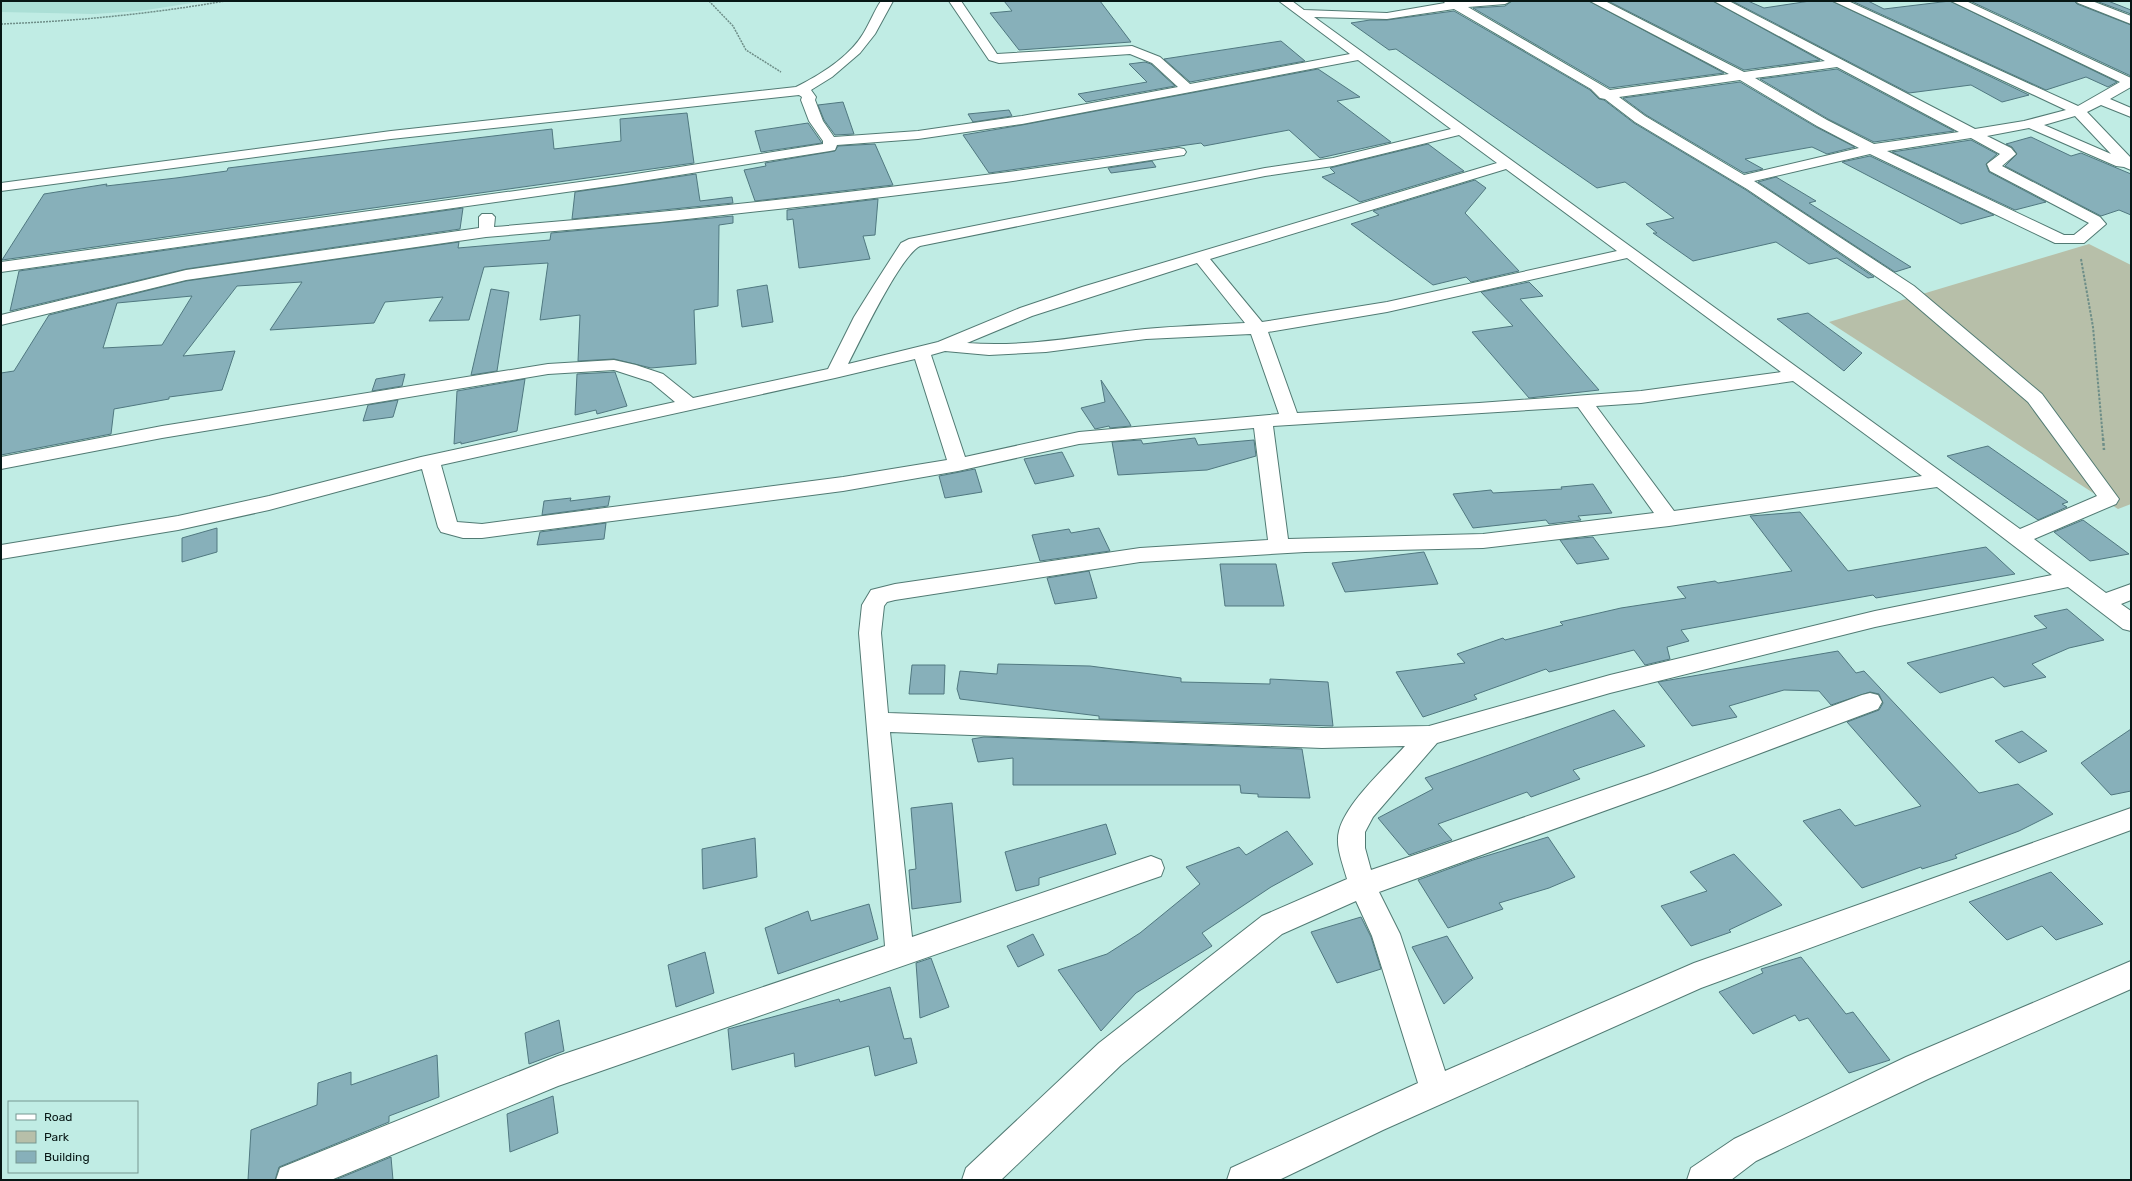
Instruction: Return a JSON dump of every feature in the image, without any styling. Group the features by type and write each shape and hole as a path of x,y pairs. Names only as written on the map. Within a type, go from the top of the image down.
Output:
{"street":[{"path":"1,187 391,134 805,88 854,52 869,33 876,16 887,1"},
{"path":"955,1 993,57 999,59 1132,50 1156,60 1188,89"},
{"path":"1285,1 1941,480 2131,623"},
{"path":"1302,13 1387,16 1453,3 1504,1"},
{"path":"1596,1 1740,75 1822,123 1872,149 2061,240 2078,240 2098,224 1994,168 1994,164 2009,154 1973,133 1720,1"},
{"path":"1839,1 2078,111 2131,167"},
{"path":"1957,1 2131,82"},
{"path":"2082,1 2131,20"},
{"path":"1453,3 1582,78 1640,119 1742,180 1908,290 2035,398 2109,499 2017,538"},
{"path":"830,141 918,135 1022,120 1361,56"},
{"path":"1605,95 1740,75 1840,63"},
{"path":"1742,180 1872,149 2029,123 2078,111 2102,100 2111,91 2131,82"},
{"path":"1,267 235,232 494,200 770,158 830,147 830,141 816,121 805,88"},
{"path":"2102,100 2131,113"},
{"path":"2029,123 2131,167"},
{"path":"835,372 863,317 906,246 915,242 1265,172 1333,162 1462,130"},
{"path":"1,320 186,275 486,232 690,214 992,180 1179,152"},
{"path":"1,552 178,523 270,503 430,461 835,372 944,346 1026,312 1088,291 1508,164"},
{"path":"486,232 488,210 494,200"},
{"path":"944,346 988,350 1031,348 1146,334 1258,328 1387,308 1630,254"},
{"path":"1201,258 1258,328 1290,419"},
{"path":"920,351 958,465"},
{"path":"1,463 162,432 548,368 614,365 636,370 658,378 690,404"},
{"path":"430,461 448,527 463,532 482,531 843,484 958,465 1079,438 1290,419 1641,397 1797,375"},
{"path":"1583,401 1670,519"},
{"path":"1263,421 1279,547"},
{"path":"900,954 877,722 870,633 873,605 879,596 895,592 1140,555 1279,547 1483,541 1670,519 1941,480"},
{"path":"877,722 1322,738 1429,736 1618,682 1876,619 2072,579"},
{"path":"2103,602 2131,592"},
{"path":"978,1180 1110,1054 1272,925 1362,885 1410,870 1659,781 1870,702"},
{"path":"1429,736 1364,809 1352,831 1352,848 1362,885 1386,934 1436,1090"},
{"path":"1243,1180 1436,1090 1694,977 2131,819"},
{"path":"292,1180 558,1071 1151,868"},
{"path":"1703,1180 1745,1150 1917,1068 2131,975"}],"path":[{"path":"1,24 74,21 166,11 225,1"},
{"path":"709,1 733,26 746,50 805,88"},
{"path":"2078,240 2093,328 2105,452"}],"shaded area":[{"path":"1,1 205,1 140,11 93,14 1,12"}],"green space":[{"path":"2089,244 2131,265 2131,504 2118,509 1829,322"}],"building":[{"path":"1004,1 1100,1 1131,42 1019,50 990,13 1012,11"},
{"path":"1512,1 1589,1 1724,73 1610,88 1473,8 1505,6"},
{"path":"1608,1 1713,1 1820,60 1744,70"},
{"path":"1732,1 1748,1 1764,8 1810,1 1832,1 2029,95 2002,102 1971,85 1909,93"},
{"path":"1852,1 1868,1 1884,9 1950,1 2117,82 2108,87 2086,77 2046,90"},
{"path":"1970,1 2074,1 2077,4 2131,25 2131,76"},
{"path":"2096,1 2108,1 2131,10 2131,14"},
{"path":"1454,11 1590,90 1599,99 1604,100 1634,123 1746,190 1874,277 1868,278 1837,258 1809,264 1776,242 1693,261 1653,233 1657,233 1646,224 1674,218 1625,182 1597,188 1396,49 1389,50 1351,23"},
{"path":"1281,41 1305,61 1190,82 1164,59"},
{"path":"1145,62 1151,64 1175,86 1086,102 1078,94 1147,82 1129,64"},
{"path":"1318,69 1360,97 1337,101 1391,142 1320,158 1289,130 1204,146 1201,143 989,173 963,135 1022,125"},
{"path":"1837,69 1954,131 1874,142 1828,119 1760,79"},
{"path":"1740,82 1816,127 1855,147 1827,154 1812,147 1745,159 1763,169 1744,173 1646,115 1623,98"},
{"path":"843,102 854,134 835,135 824,120 818,105"},
{"path":"1009,110 1012,116 973,122 968,114"},
{"path":"687,113 694,163 2,260 44,194 107,184 106,186 227,171 228,168 552,129 554,149 621,141 620,119"},
{"path":"808,123 822,143 761,152 755,131"},
{"path":"2031,137 2071,156 2081,153 2131,174 2131,215 2119,210 2101,216 2005,166 2017,154 2012,147 2006,144"},
{"path":"1971,140 1997,154 1986,164 1989,172 2046,202 2015,210 1892,152"},
{"path":"875,144 893,185 755,201 744,170 766,166 765,163 835,151 838,146"},
{"path":"1428,144 1464,171 1360,202 1322,177 1335,173 1330,168"},
{"path":"1870,156 1994,215 1961,224 1842,162"},
{"path":"1152,161 1156,167 1111,173 1108,168"},
{"path":"696,174 700,201 732,197 733,203 572,219 575,192"},
{"path":"1776,177 1816,201 1809,203 1911,267 1895,272 1758,182"},
{"path":"1475,180 1486,188 1465,213 1519,271 1471,282 1466,277 1433,285 1351,224 1379,215 1373,211"},
{"path":"878,199 875,235 863,236 870,259 799,268 793,219 787,220 787,210"},
{"path":"463,208 460,229 186,269 10,311 19,271"},
{"path":"733,216 733,223 719,225 718,306 694,310 696,364 651,368 614,359 578,361 580,315 540,320 548,263 484,267 469,320 429,321 443,297 385,302 374,323 270,330 302,282 237,286 183,356 235,351 222,390 169,397 169,399 114,409 111,434 1,455 1,373 14,371 49,315 186,281 459,242 458,248 550,240 551,233","holes":["192,296 162,345 103,348 117,303"]},
{"path":"1529,282 1543,296 1520,299 1599,390 1529,398 1472,332 1513,326 1481,292"},
{"path":"767,285 773,322 742,327 737,290"},
{"path":"491,289 509,292 497,371 471,375"},
{"path":"1808,313 1862,353 1844,371 1777,319"},
{"path":"615,372 627,406 597,414 596,410 575,415 577,374"},
{"path":"405,374 402,386 372,391 376,379"},
{"path":"525,379 517,431 461,444 461,442 454,444 457,391"},
{"path":"1101,380 1131,426 1110,428 1109,426 1095,429 1081,408 1105,402"},
{"path":"398,400 393,417 363,421 368,405"},
{"path":"1195,438 1198,445 1254,440 1256,456 1207,470 1118,475 1112,442 1141,440 1143,444"},
{"path":"1988,446 2068,502 2062,504 2067,507 2038,520 1947,456"},
{"path":"1062,452 1074,476 1035,484 1024,459"},
{"path":"975,469 982,492 945,498 939,476"},
{"path":"1593,484 1612,513 1578,516 1581,520 1549,524 1546,520 1473,528 1453,494 1491,490 1493,493 1562,489 1561,487"},
{"path":"610,496 608,506 542,515 544,501 571,498 570,501"},
{"path":"1800,512 1848,571 1986,547 2015,574 1876,598 1873,595 1681,630 1689,641 1667,647 1670,659 1645,665 1634,650 1549,672 1546,669 1474,695 1477,699 1423,717 1396,672 1465,663 1457,654 1503,638 1505,640 1563,625 1560,622 1621,608 1686,598 1677,587 1715,581 1718,583 1792,571 1750,516"},
{"path":"2083,520 2129,554 2090,561 2054,532"},
{"path":"606,523 604,539 537,545 540,532"},
{"path":"217,528 217,552 182,562 182,538"},
{"path":"1099,528 1110,551 1040,561 1032,535 1069,529 1071,533"},
{"path":"1593,537 1609,559 1577,564 1560,540"},
{"path":"1424,552 1438,584 1345,592 1332,563"},
{"path":"1220,564 1276,564 1284,606 1225,606"},
{"path":"1089,571 1097,598 1055,604 1047,578"},
{"path":"2067,609 2104,640 2069,648 2032,664 2046,677 2004,687 1993,677 1940,693 1907,663 2047,628 2034,616"},
{"path":"1838,651 1856,673 1864,671 1979,793 2018,784 2053,814 2019,831 1955,855 1957,858 1922,869 1921,867 1862,888 1803,821 1840,809 1855,826 1921,806 1847,722 1879,710 1883,703 1879,694 1870,692 1831,705 1819,691 1784,690 1729,706 1737,717 1692,726 1658,682"},
{"path":"998,664 1090,666 1181,678 1181,682 1270,684 1270,679 1328,682 1333,726 1099,719 1099,716 960,699 957,689 960,671 997,674"},
{"path":"912,665 945,665 944,694 909,694"},
{"path":"1614,710 1645,746 1573,770 1580,779 1531,797 1527,792 1438,824 1452,840 1409,855 1378,818 1433,789 1425,778"},
{"path":"2131,729 2131,791 2111,795 2081,763"},
{"path":"2022,731 2047,751 2019,763 1995,741"},
{"path":"984,737 1302,749 1310,798 1258,797 1258,794 1241,793 1240,785 1013,785 1013,758 978,762 972,739"},
{"path":"952,803 961,902 912,909 909,870 916,869 911,808"},
{"path":"1106,824 1116,854 1039,878 1039,885 1016,891 1005,852"},
{"path":"1287,831 1313,864 1271,887 1202,933 1212,946 1136,993 1101,1031 1058,970 1107,954 1140,933 1200,884 1186,867 1239,847 1246,855"},
{"path":"1548,837 1575,877 1549,888 1499,903 1503,909 1448,928 1418,880 1473,860"},
{"path":"755,838 757,877 703,889 702,849"},
{"path":"1734,854 1782,905 1729,930 1731,932 1691,946 1661,906 1707,891 1690,872"},
{"path":"2051,872 2103,924 2056,940 2042,926 2007,940 1969,902"},
{"path":"869,904 878,939 778,974 765,928 808,911 811,921"},
{"path":"1361,917 1371,937 1381,969 1337,983 1311,932"},
{"path":"1033,934 1044,955 1018,967 1007,946"},
{"path":"1447,936 1473,978 1444,1004 1412,947"},
{"path":"705,952 714,993 676,1007 668,965"},
{"path":"1801,957 1846,1014 1853,1012 1890,1060 1849,1073 1808,1018 1799,1021 1795,1015 1753,1034 1719,992 1763,973 1761,969"},
{"path":"931,958 949,1007 920,1018 916,963"},
{"path":"890,987 904,1039 911,1038 917,1063 875,1076 869,1046 795,1067 794,1053 732,1070 728,1029 839,999 840,1002"},
{"path":"559,1020 564,1051 529,1064 525,1033"},
{"path":"437,1055 439,1097 389,1116 389,1122 279,1167 275,1180 248,1180 251,1130 317,1105 318,1083 351,1072 351,1085"},
{"path":"553,1096 558,1133 510,1152 507,1114"},
{"path":"391,1157 393,1180 335,1180"}]}
